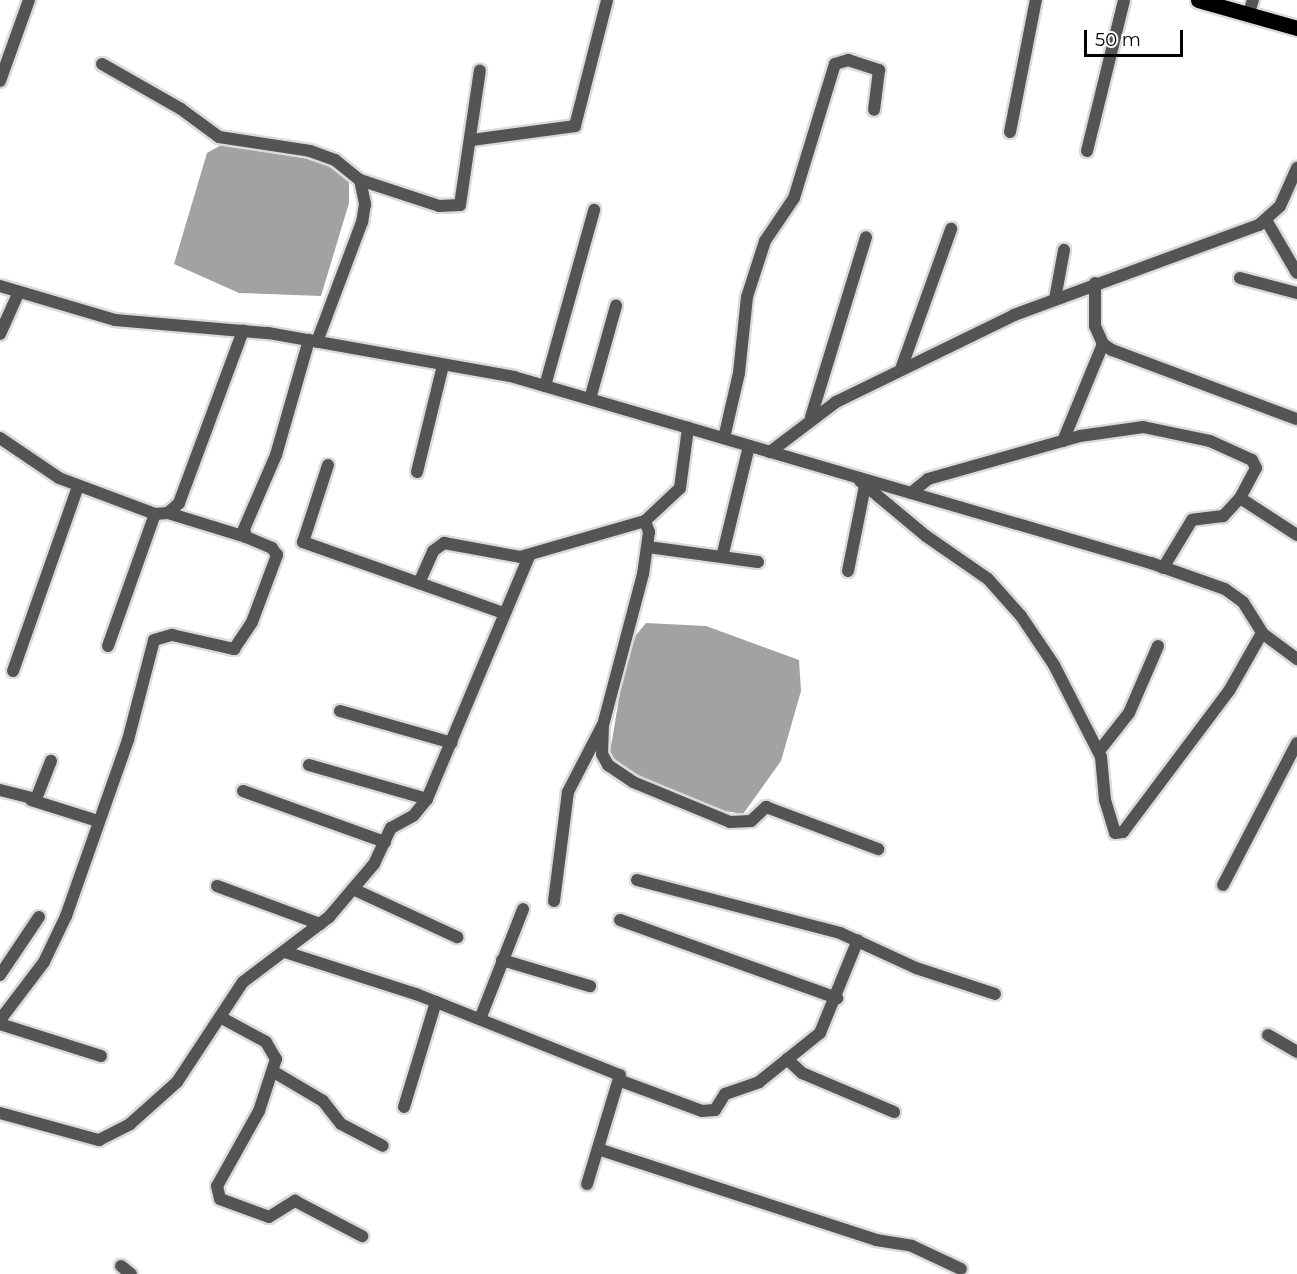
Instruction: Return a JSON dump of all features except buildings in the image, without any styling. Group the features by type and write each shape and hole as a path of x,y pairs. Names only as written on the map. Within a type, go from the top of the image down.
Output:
{"main road":[{"path":"1198,0 1297,28"}],"street":[{"path":"0,81 29,0"},
{"path":"472,140 575,126 607,0"},
{"path":"1010,132 1036,0"},
{"path":"1087,151 1124,0"},
{"path":"1248,16 1252,0"},
{"path":"724,438 739,373 747,297 765,241 794,198 835,64 848,60 878,68 874,110"},
{"path":"102,64 181,109 219,137 310,151 335,160 360,180 455,208 462,201 480,70"},
{"path":"770,452 811,417 901,369 1055,298 1095,282 1234,237 1266,220 1280,206 1297,168"},
{"path":"246,537 244,529 296,398 313,341 362,222 365,204 360,180"},
{"path":"545,386 594,210"},
{"path":"1266,220 1297,273"},
{"path":"901,369 951,229"},
{"path":"811,417 866,237"},
{"path":"1055,298 1064,250"},
{"path":"1240,278 1297,293"},
{"path":"1095,282 1095,326 1103,344 1297,419"},
{"path":"0,286 18,294 114,320 243,331 313,341 545,386 1163,568 1238,596 1262,633 1297,660"},
{"path":"0,334 18,294"},
{"path":"590,399 616,306"},
{"path":"108,646 162,514 179,503 243,331"},
{"path":"1063,441 1103,344"},
{"path":"417,472 443,365"},
{"path":"911,493 928,479 1063,441 1143,427 1210,441 1255,463 1240,498 1223,516 1192,520 1163,568"},
{"path":"419,583 433,550 444,543 498,556 529,556 645,521 680,488 688,428"},
{"path":"0,438 78,486 162,514 246,537 272,548 277,555 242,643 230,649 172,635 154,639 125,747 55,942 0,1020"},
{"path":"722,557 749,446"},
{"path":"328,465 303,542 504,613"},
{"path":"855,477 1005,596 1054,664 1098,751 1105,800 1115,833 1119,834 1229,690 1262,633"},
{"path":"13,671 78,486"},
{"path":"848,571 866,486"},
{"path":"1240,498 1297,535"},
{"path":"645,521 648,547 603,725 602,754 608,765 633,782 730,822 751,821 766,807 878,849"},
{"path":"648,547 758,562"},
{"path":"0,1113 91,1140 107,1137 130,1124 177,1082 254,970 285,952 320,924 353,889 392,828 414,815 426,799 452,743 529,556"},
{"path":"1098,751 1129,714 1158,646"},
{"path":"340,711 452,743"},
{"path":"554,901 568,792 603,725"},
{"path":"1224,885 1297,743"},
{"path":"31,800 40,794 51,761"},
{"path":"309,765 426,799"},
{"path":"0,790 98,821"},
{"path":"243,791 385,842"},
{"path":"637,880 791,918 858,940 897,960 995,994"},
{"path":"217,886 320,924"},
{"path":"353,889 457,938"},
{"path":"480,1019 523,909"},
{"path":"0,975 39,917"},
{"path":"620,920 837,998"},
{"path":"285,952 436,1002 615,1071 621,1081 709,1112 715,1110 725,1094 759,1082 820,1033 837,998 858,940"},
{"path":"502,960 590,986"},
{"path":"404,1107 436,1002"},
{"path":"220,1017 266,1042 276,1059 274,1072 217,1194 243,1210 269,1217 295,1201 362,1236"},
{"path":"0,1024 102,1056"},
{"path":"1268,1035 1297,1052"},
{"path":"787,1059 802,1073 894,1112"},
{"path":"274,1072 323,1101 340,1124 383,1146"},
{"path":"587,1184 621,1081"},
{"path":"598,1149 876,1240 912,1246 961,1269"}],"shaded area":[{"path":"228,141 318,157 349,177 349,203 321,296 239,293 174,264 207,153"},
{"path":"646,623 706,626 799,660 801,691 781,761 743,814 707,808 626,774 609,758 623,675 636,635"}]}
